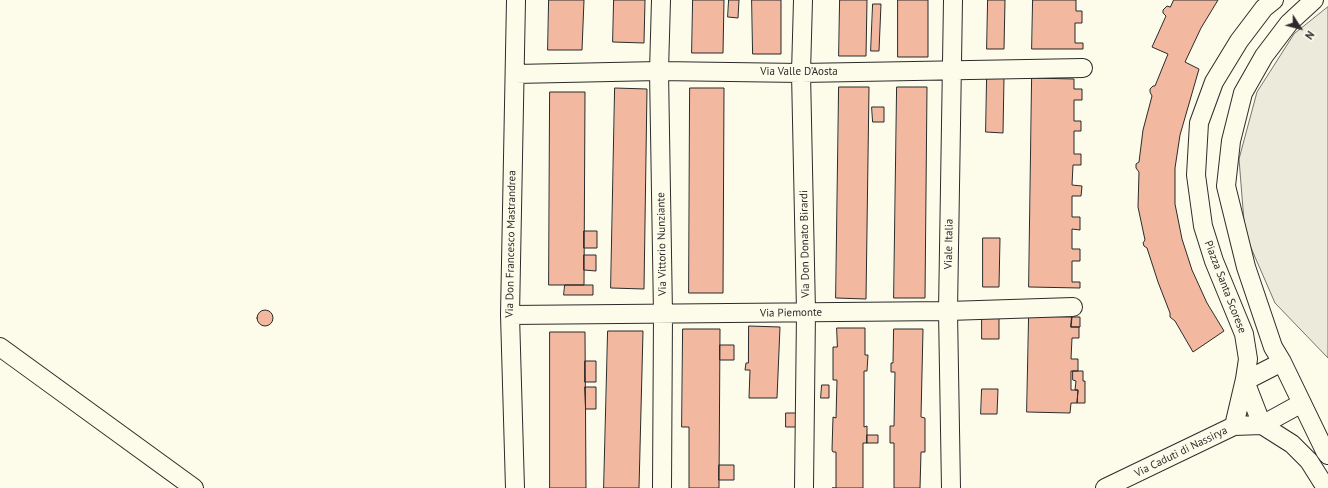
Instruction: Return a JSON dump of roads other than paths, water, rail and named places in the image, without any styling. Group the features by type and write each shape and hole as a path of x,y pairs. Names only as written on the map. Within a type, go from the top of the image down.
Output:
{"street":[{"name":"Via Don Francesco Mastrandrea","path":"515,488 510,315 516,0"},
{"name":"Via Vittorio Nunziante","path":"662,0 659,71 663,314 662,488"},
{"name":"Via Don Donato Birardi","path":"803,0 801,73 806,312 804,488"},
{"name":"Viale Italia","path":"953,0 948,311 953,487"},
{"name":"Piazza Santa Scorese","path":"1234,426 1245,381 1248,359 1244,334 1214,261 1203,226 1196,174 1199,123 1214,82 1239,40 1264,8 1274,0"},
{"path":"1314,0 1289,22 1264,56 1243,93 1231,141 1226,186 1246,267 1273,347 1282,362 1328,455"},
{"name":"Via Valle D'Aosta","path":"514,74 659,71 801,73 1083,68"},
{"name":"Via Piemonte","path":"510,315 948,311 1072,307"},
{"path":"0,347 194,488"},
{"path":"1282,362 1245,381 1262,425 1292,444 1309,461 1326,488"},
{"path":"1234,426 1262,425 1302,403"},
{"name":"Via Caduti di Nassirya","path":"1105,488 1234,426"}]}
